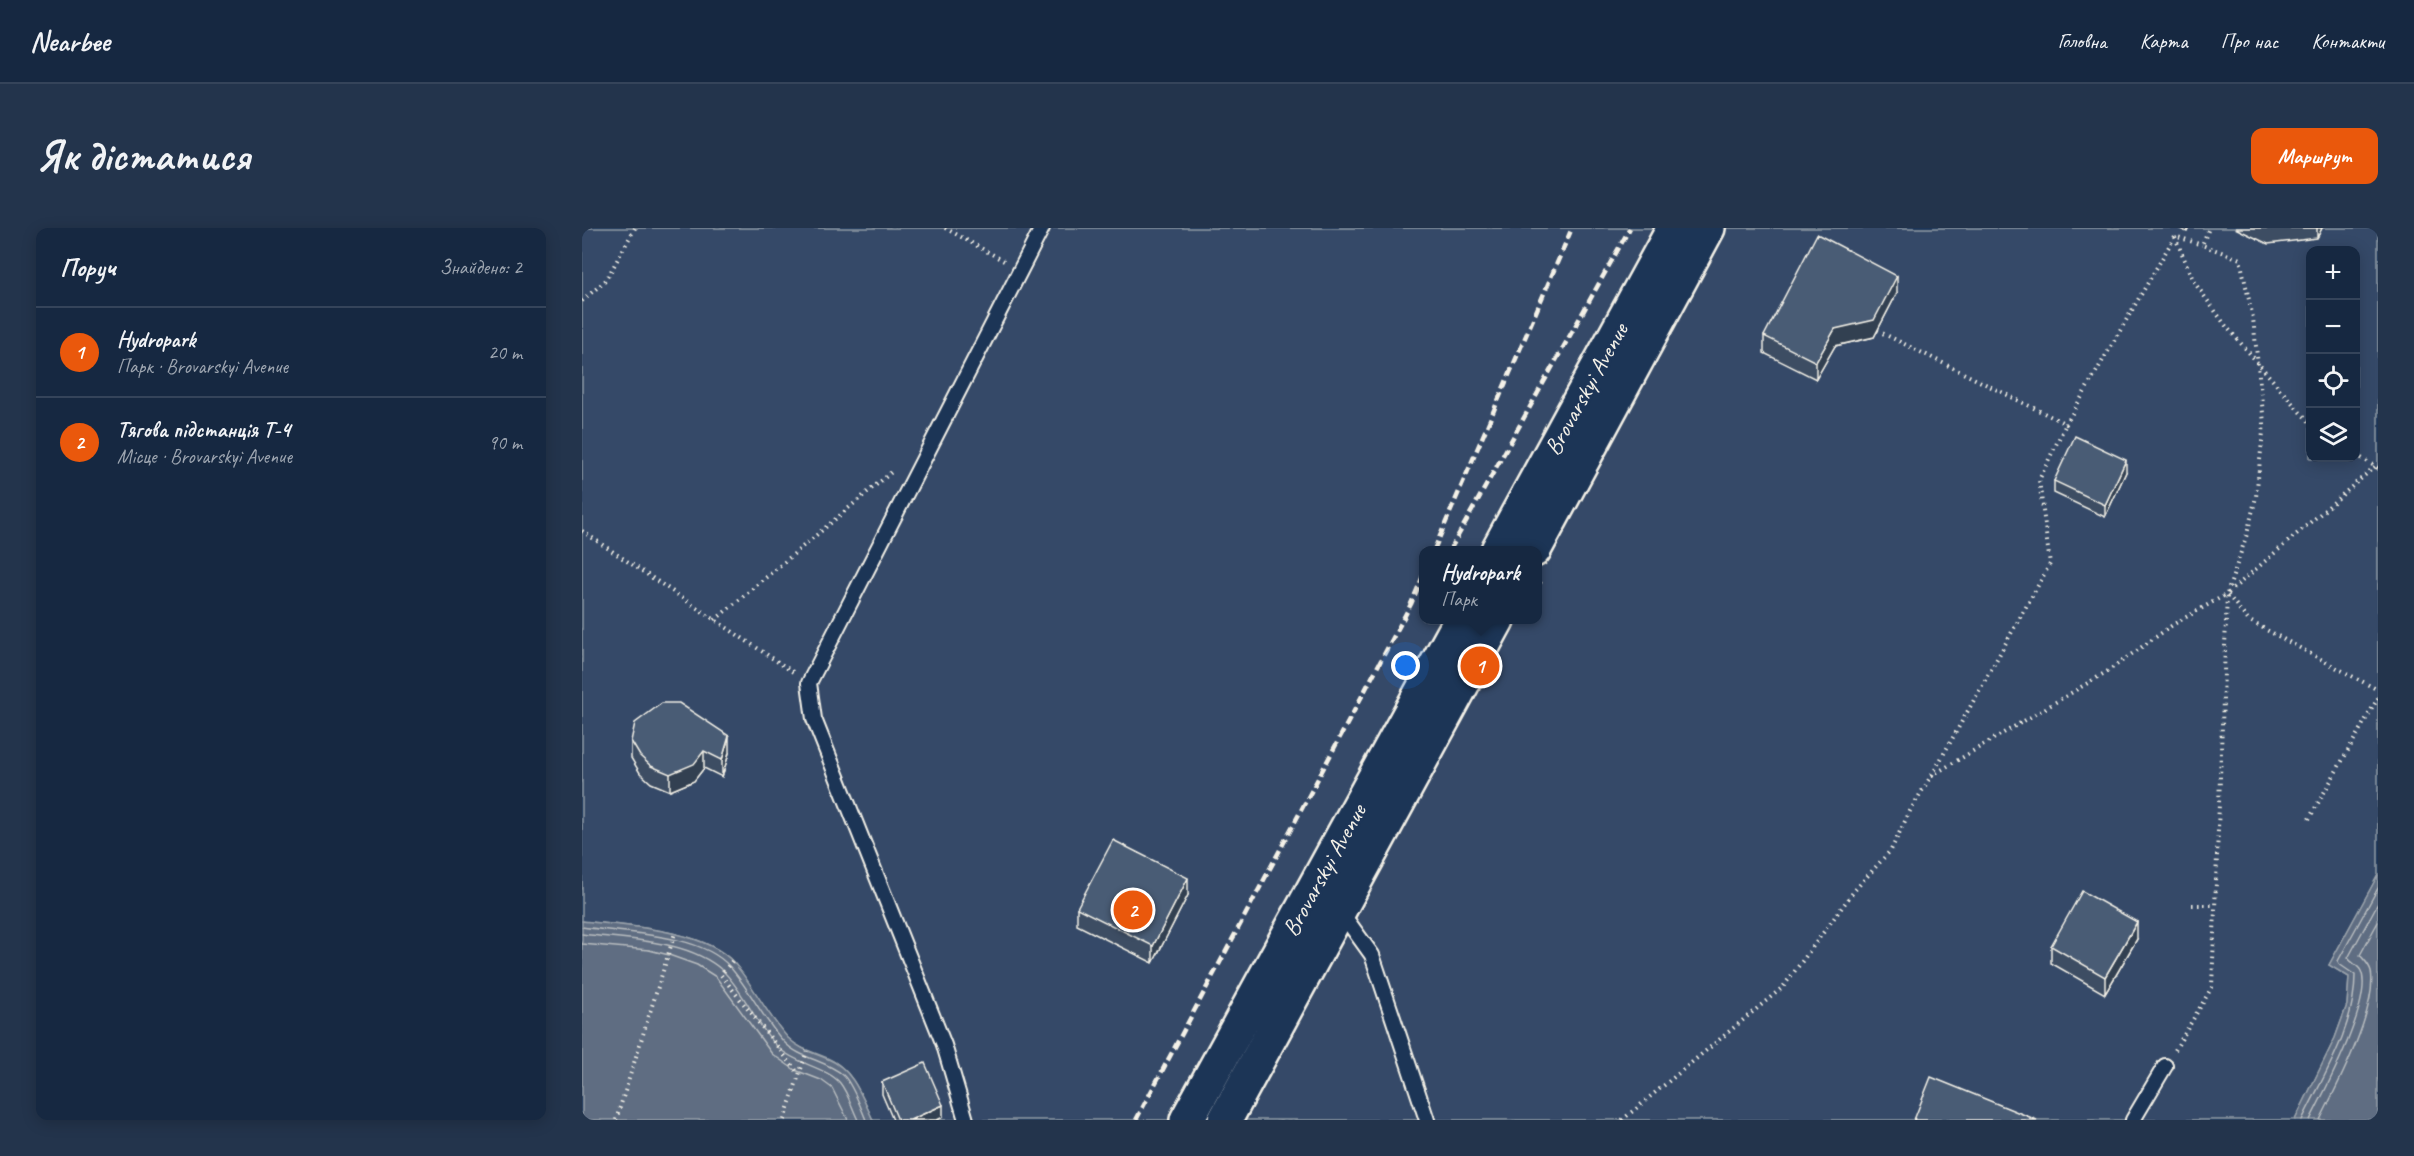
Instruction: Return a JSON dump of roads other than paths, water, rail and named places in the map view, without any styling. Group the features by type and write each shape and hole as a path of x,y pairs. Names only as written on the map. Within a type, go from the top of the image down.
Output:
{"main road":[{"name":"Brovarskyi Avenue","path":"1500,546 1674,228"},
{"name":"Brovarskyi Avenue","path":"1536,546 1708,228"},
{"name":"Brovarskyi Avenue","path":"1187,1120 1459,624"},
{"name":"Brovarskyi Avenue","path":"1225,1120 1495,624"}],"lane":[{"path":"966,1120 944,1045 814,719 809,683 1042,228"},
{"path":"1339,910 1372,955 1426,1120"},
{"path":"2133,1120 2165,1066"}],"water":[{"path":"2378,875 2378,1120 2295,1120 2335,1038 2347,1005 2349,977 2329,965"},
{"path":"582,921 663,931 704,943 721,952 734,963 792,1042 828,1059 844,1070 861,1093 873,1120 582,1120"}],"railway":[{"path":"1436,546 1572,228"},
{"path":"1452,546 1630,228"},
{"path":"1136,1120 1419,585"}],"place":[{"name":"Hydropark","path":"1480,666"},
{"name":"Тягова підстанція Т-4","path":"1133,910"}]}
